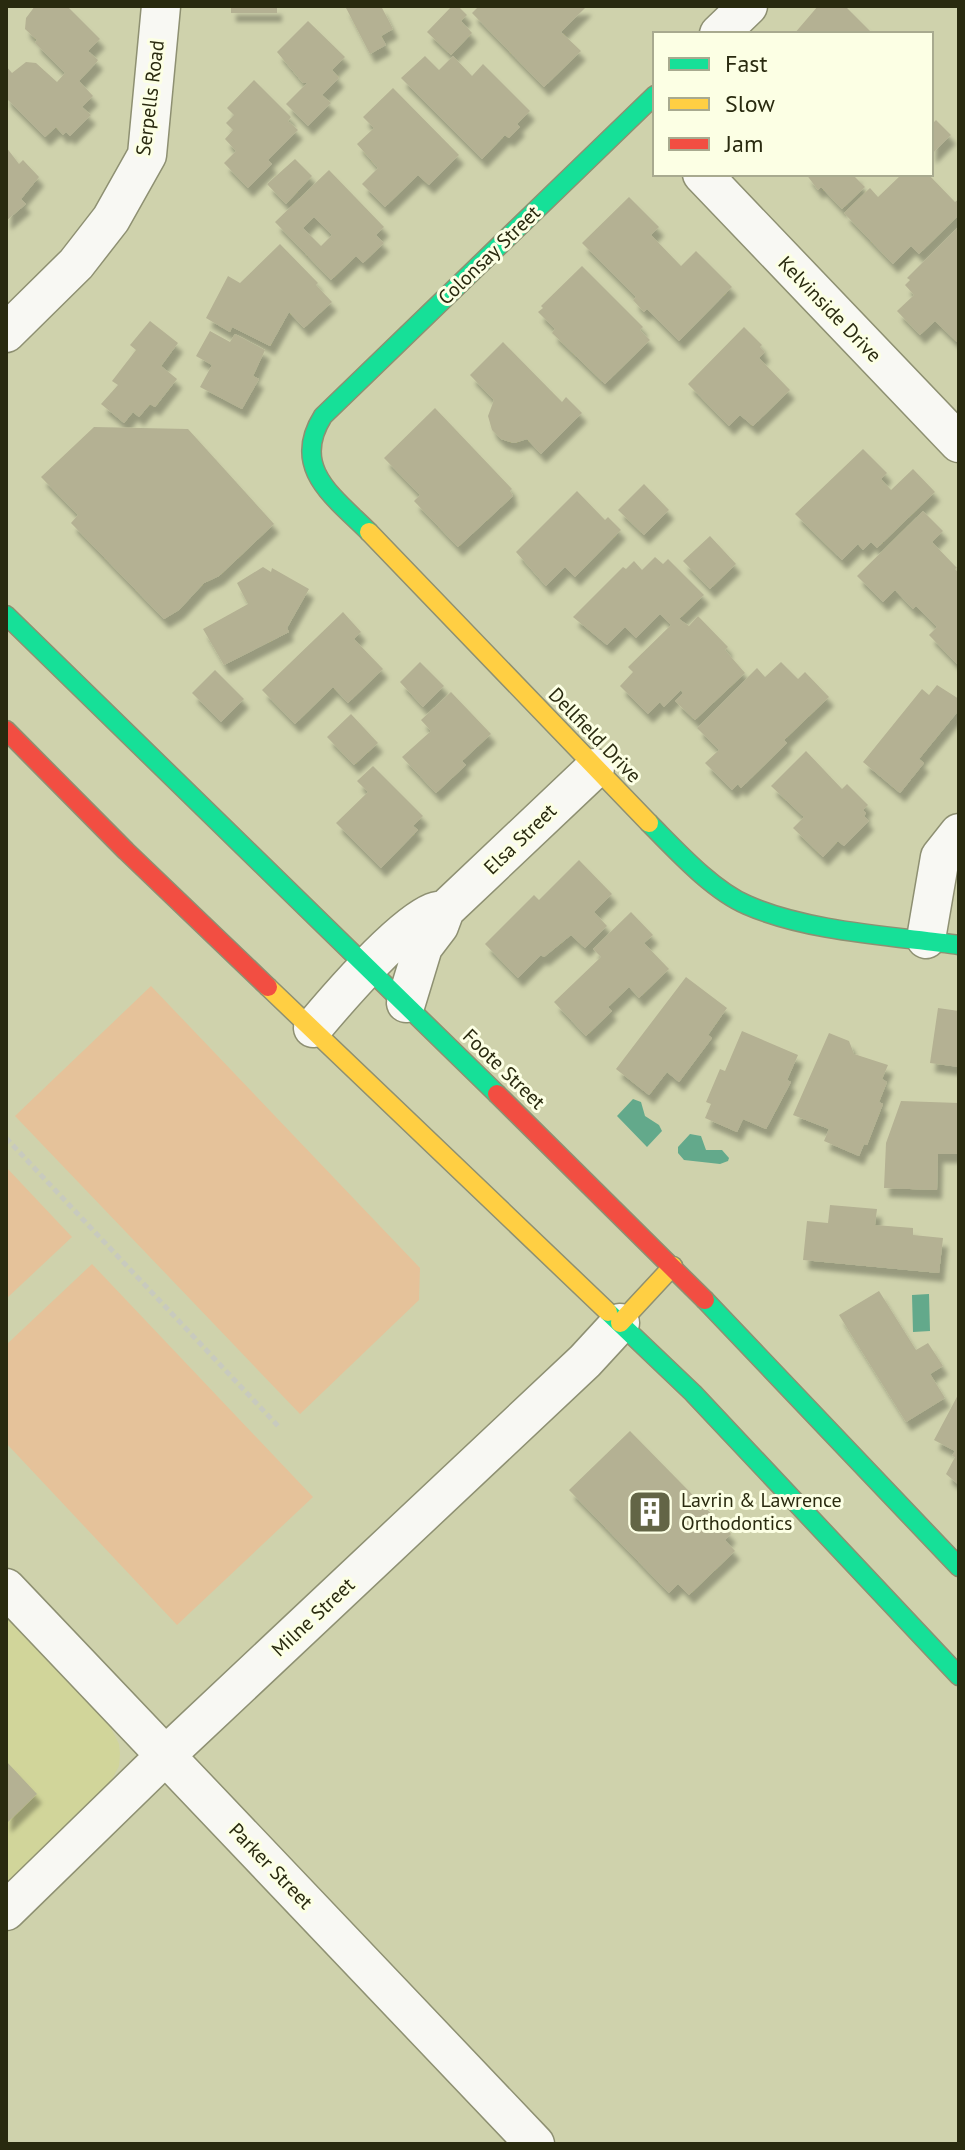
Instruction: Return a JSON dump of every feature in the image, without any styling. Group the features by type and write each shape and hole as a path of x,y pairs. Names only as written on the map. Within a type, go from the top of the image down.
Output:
{"main road":[{"name":"Colonsay Street","path":"323,416 650,110"},
{"name":"Dellfield Drive","path":"323,416 311,432 308,453 315,472 327,489 693,868 746,905 806,923 942,942"},
{"name":"Foote Street","path":"9,623 367,965 673,1266 959,1567"},
{"path":"6,730 126,851 693,1393 959,1676"},
{"path":"620,1323 673,1266"}],"street":[{"name":"Serpells Road","path":"6,333 76,264 111,219 147,155 161,6"},
{"path":"721,32 748,6"},
{"name":"Kelvinside Drive","path":"704,176 959,443"},
{"name":"Elsa Street","path":"406,1003 423,947 439,926 445,910 595,768"},
{"path":"942,942 940,857 959,833"},
{"name":"Elsa Street","path":"313,1028 367,965 420,919 431,912 445,910"},
{"name":"Milne Street","path":"6,1911 166,1755 585,1361 620,1323"},
{"name":"Parker Street","path":"6,1588 535,2144"}],"path":[{"path":"6,1138 278,1426"}],"shaded area":[{"path":"151,986 420,1268 419,1300 300,1414 15,1116"},
{"path":"633,1099 641,1102 645,1116 659,1125 662,1131 647,1147 617,1116"},
{"path":"690,1134 701,1136 706,1150 722,1150 728,1161 720,1164 684,1160 678,1153 678,1147"},
{"path":"6,1167 72,1237 6,1299"},
{"path":"92,1264 313,1497 177,1625 6,1443 6,1345"},
{"path":"929,1294 930,1331 913,1332 912,1295"},
{"path":"6,1615 108,1722 119,1744 120,1754 119,1766 108,1787 6,1888"}],"building":[{"path":"35,6 67,6 100,39 88,51 98,60 79,81 93,96 82,107 91,115 70,136 66,132 63,135 56,127 45,137 6,98 6,66 12,73 26,62 36,63 57,82 65,73 25,29 26,18"},
{"path":"231,6 277,6 277,13 231,13"},
{"path":"345,6 381,6 393,29 381,36 386,45 370,54"},
{"path":"452,6 458,6 467,15 461,21 472,33 451,55 427,32"},
{"path":"479,6 587,6 561,32 581,51 544,87 472,13"},
{"path":"818,6 845,6 871,32 796,32"},
{"path":"308,21 345,57 332,70 339,78 322,95 331,103 308,126 286,104 307,83 303,83 277,52"},
{"path":"425,56 439,70 453,56 472,76 483,64 530,111 517,124 520,127 509,138 505,135 482,159 401,78"},
{"path":"254,80 291,117 288,121 298,130 268,160 272,164 248,188 224,163 236,151 225,139 233,130 226,123 234,115 227,108"},
{"path":"393,88 459,155 429,185 418,175 385,207 362,184 378,168 357,144 374,128 363,117"},
{"path":"936,120 951,135 933,153 933,123"},
{"path":"6,147 19,164 23,160 39,177 21,199 26,204 6,221"},
{"path":"295,159 312,176 286,204 267,184"},
{"path":"329,170 384,227 376,235 384,243 363,263 356,256 331,280 275,222","holes":["314,217 332,235 321,246 303,228"]},
{"path":"808,176 856,176 865,187 842,209 821,187 818,190"},
{"path":"900,176 930,176 955,202 959,199 959,215 919,254 911,246 893,264 844,213 870,188 878,197"},
{"path":"629,197 659,227 651,235 681,266 696,251 732,287 679,341 647,309 644,312 633,300 636,297 582,243"},
{"path":"959,226 959,344 935,321 920,335 897,311 914,295 905,285 910,280 907,278"},
{"path":"280,244 332,302 304,328 289,312 270,346 232,327 230,332 206,318 228,276 240,283"},
{"path":"582,266 643,327 640,330 650,340 605,384 552,333 555,329 538,312"},
{"path":"150,321 178,343 161,366 177,379 155,407 150,404 139,417 133,412 124,423 101,404 118,385 112,381 136,350 130,345"},
{"path":"744,327 762,345 760,347 765,352 759,358 790,390 753,426 740,415 729,426 688,384"},
{"path":"210,331 230,342 235,334 265,350 253,376 259,379 242,409 200,387 212,365 196,356"},
{"path":"503,342 562,402 566,397 582,413 541,454 527,439 514,443 501,439 492,430 488,416 494,400 470,375"},
{"path":"435,408 512,489 513,496 458,547 414,501 420,495 384,458"},
{"path":"94,427 188,429 274,524 219,576 204,583 179,610 164,619 71,523 78,515 41,477"},
{"path":"863,449 887,473 881,479 891,490 913,469 935,492 877,548 871,542 863,550 858,544 842,560 795,514"},
{"path":"644,484 669,510 644,535 618,510"},
{"path":"577,491 605,520 608,517 621,530 575,577 565,567 546,586 516,552"},
{"path":"923,511 943,531 932,542 959,574 959,666 929,635 937,627 916,606 913,609 895,590 883,602 857,576"},
{"path":"710,536 736,564 710,589 683,561"},
{"path":"655,557 663,564 668,559 704,595 679,619 689,626 698,616 728,647 725,650 745,673 695,720 675,701 683,693 681,690 664,707 660,702 648,714 620,686 633,672 628,667 671,625 660,614 636,638 625,627 607,645 573,617 623,567 626,569 634,561 642,570"},
{"path":"263,567 271,572 272,568 309,589 287,628 289,632 224,665 203,629 248,604 237,583"},
{"path":"343,612 361,632 354,639 383,669 348,703 333,687 295,724 262,690"},
{"path":"420,662 444,686 423,707 400,682"},
{"path":"781,662 798,679 805,672 829,697 784,740 787,743 741,788 738,784 732,790 705,763 719,750 697,728 757,668 765,677"},
{"path":"215,670 244,699 221,722 192,693"},
{"path":"937,685 959,699 959,710 919,759 924,763 900,793 863,762 922,689 929,695"},
{"path":"451,692 491,734 462,761 466,765 436,793 402,757 431,731 421,720"},
{"path":"351,714 378,743 354,765 327,737"},
{"path":"806,751 842,789 847,784 868,805 863,810 869,821 844,846 838,841 823,857 793,828 804,817 771,786"},
{"path":"373,766 423,816 413,826 418,830 381,868 336,823 368,792 357,781"},
{"path":"579,860 612,894 594,912 607,926 585,948 571,935 544,957 541,955 518,978 485,944 534,895 539,900"},
{"path":"631,912 653,935 644,943 669,969 639,998 629,987 608,1007 612,1011 586,1036 554,1002 601,957 593,949"},
{"path":"686,977 727,1008 708,1035 712,1038 679,1082 667,1072 649,1095 616,1069"},
{"path":"938,1008 959,1011 959,1067 930,1063"},
{"path":"742,1031 798,1055 787,1080 791,1082 766,1129 743,1119 737,1132 705,1118 711,1104 706,1102 720,1069 725,1071"},
{"path":"829,1033 849,1041 854,1054 888,1065 882,1079 887,1082 879,1102 883,1104 867,1145 864,1144 859,1156 824,1141 829,1129 793,1115"},
{"path":"901,1101 959,1103 959,1154 938,1154 937,1190 884,1188 886,1143"},
{"path":"830,1205 877,1209 875,1225 913,1228 913,1235 943,1238 939,1273 803,1260 807,1221 828,1223"},
{"path":"879,1291 916,1350 928,1343 943,1366 930,1374 945,1398 906,1422 839,1315"},
{"path":"959,1393 959,1485 946,1474 955,1451 934,1440"},
{"name":"Lavrin & Lawrence Orthodontics","path":"630,1431 731,1534 725,1540 735,1551 689,1595 678,1584 669,1593 569,1490"},
{"path":"6,1761 37,1794 6,1824"}],"traffic: fast":[{"path":"369,532 330,494 314,466 311,451 314,434 323,416 653,97"},
{"path":"6,615 497,1094"},
{"path":"649,823 708,880 747,905 824,927 959,945"},
{"path":"705,1300 959,1567"},
{"path":"608,1312 693,1393 959,1676"}],"traffic: slow":[{"path":"369,532 649,823"},
{"path":"268,987 608,1312"},
{"path":"620,1323 673,1266"}],"traffic: jam":[{"path":"6,730 268,987"},
{"path":"497,1094 705,1300"}],"place":[{"name":"Lavrin & Lawrence Orthodontics","path":"650,1512"}]}
